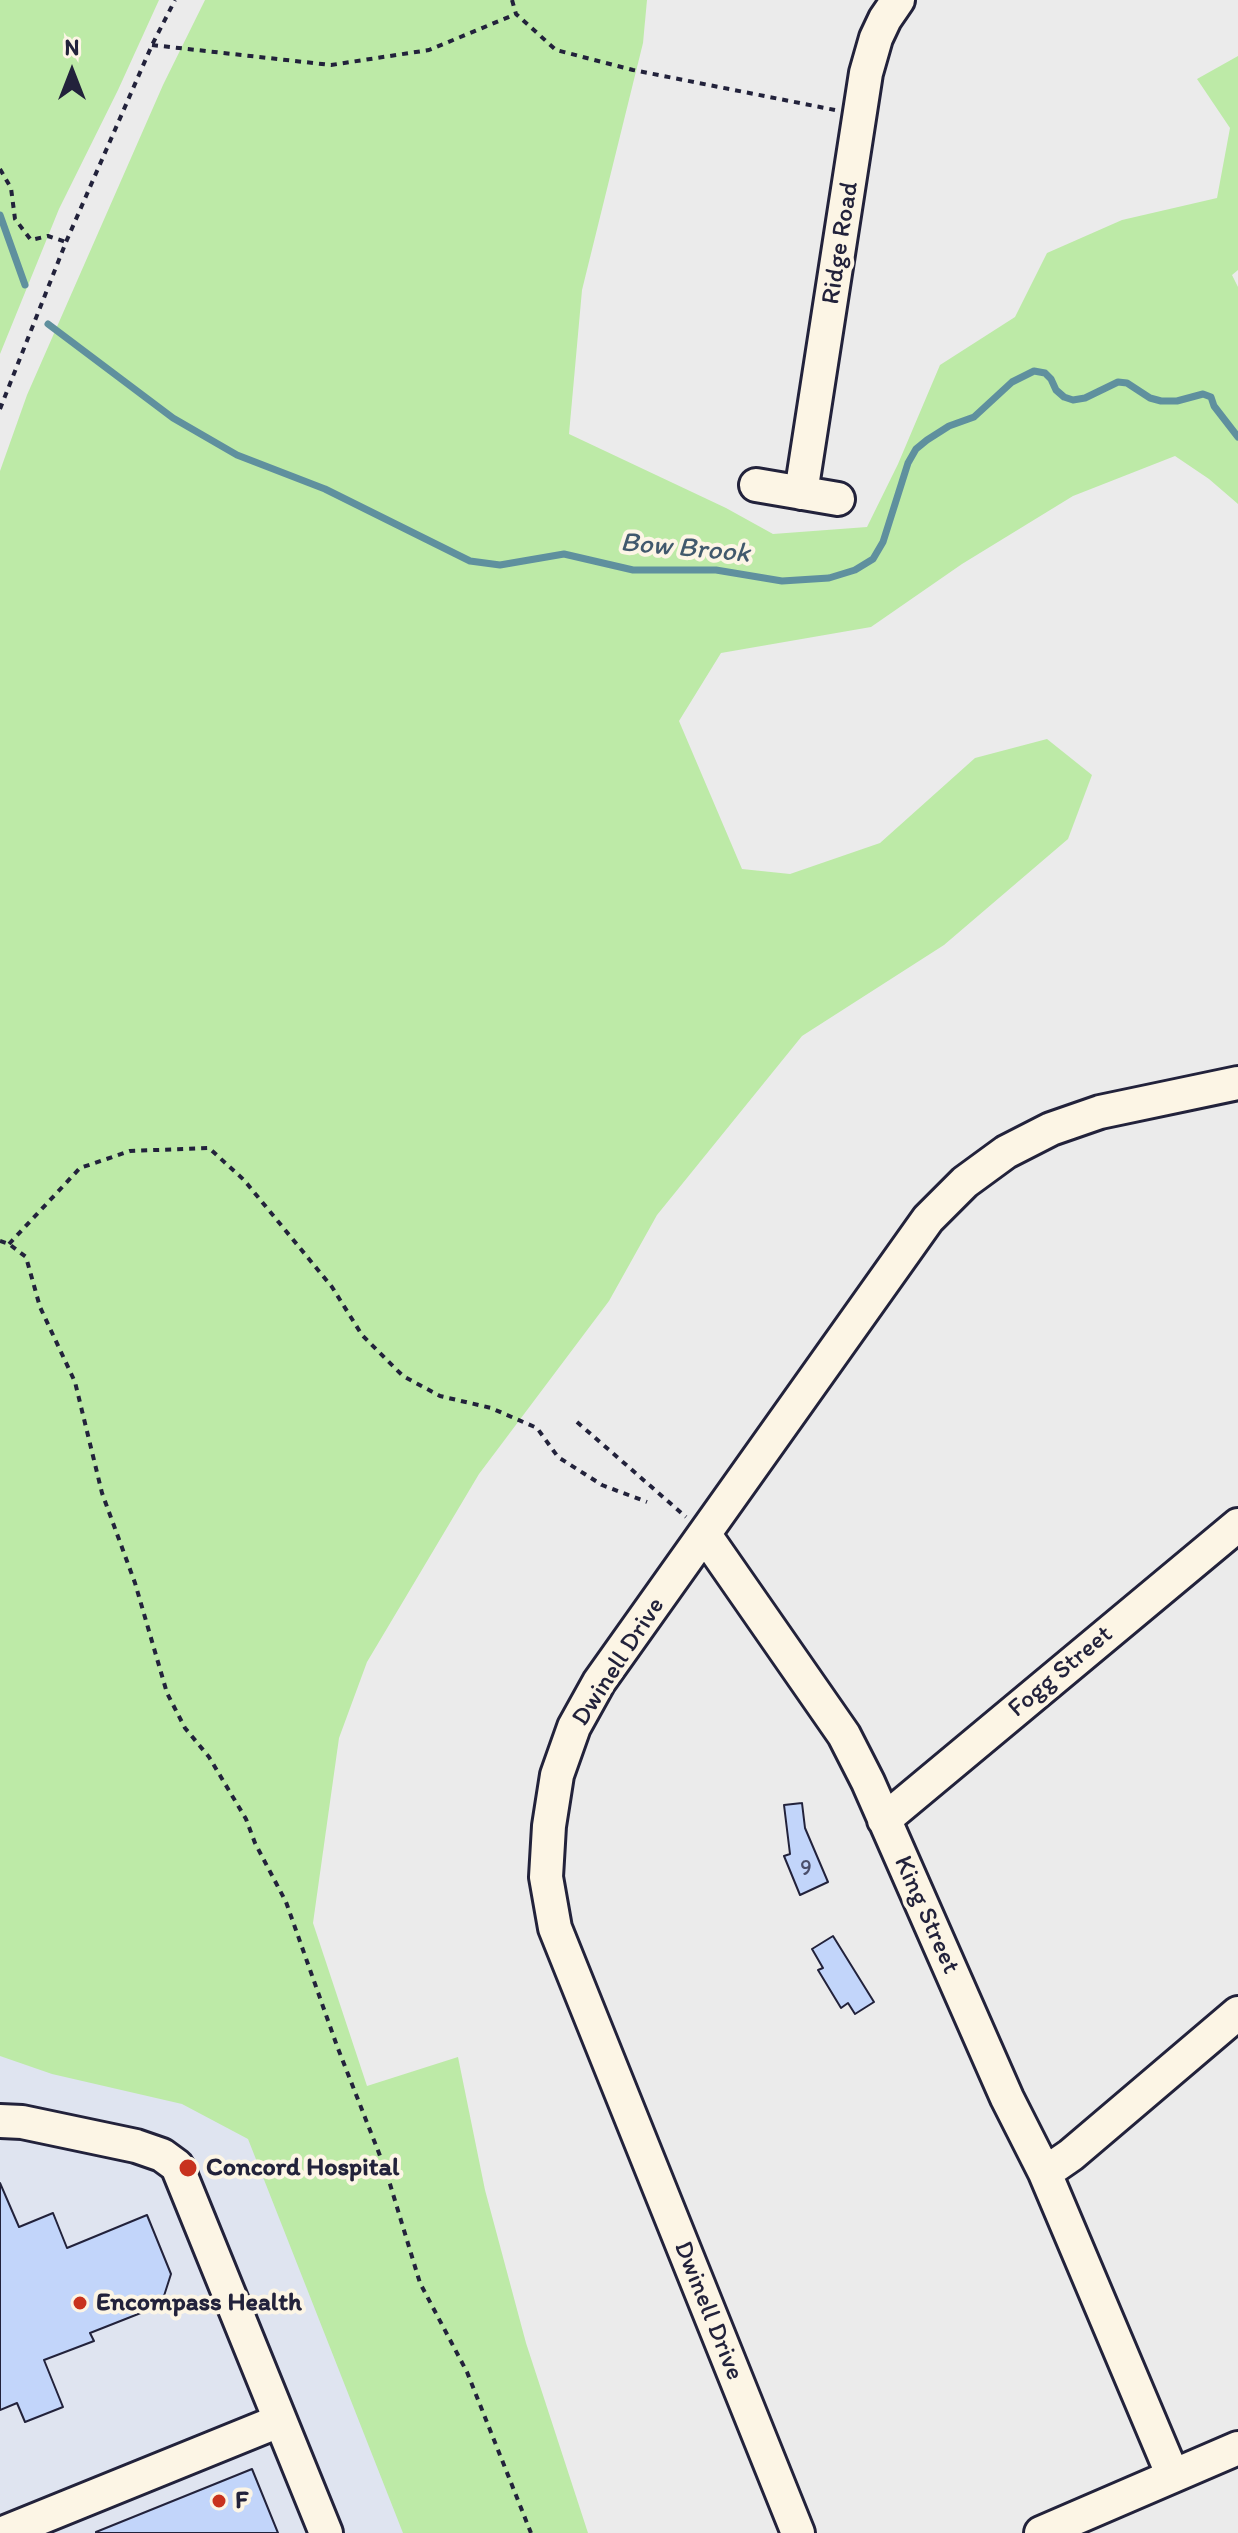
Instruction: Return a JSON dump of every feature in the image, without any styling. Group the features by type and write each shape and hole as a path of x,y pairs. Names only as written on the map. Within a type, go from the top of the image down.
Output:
{"street":[{"name":"Ridge Road","path":"801,493 866,73 885,19 898,0"},
{"path":"756,485 838,499"},
{"name":"Dwinell Drive","path":"798,2533 555,1928 546,1877 549,1826 557,1775 574,1727 599,1682 928,1219 965,1182 1006,1152 1051,1129 1100,1112 1232,1092"},
{"name":"Fogg Street","path":"884,1820 1238,1525"},
{"name":"King Street","path":"705,1535 844,1735 1020,2127 1045,2173 1173,2476"},
{"path":"1045,2173 1071,2155 1238,2013"},
{"path":"0,2121 136,2146 162,2155 177,2166 326,2533"},
{"path":"3,2533 279,2421"},
{"path":"1041,2533 1238,2448"}],"path":[{"path":"0,409 66,242 152,45 175,0"},
{"path":"512,0 516,14 556,50 633,70 861,115"},
{"path":"152,45 331,65 429,50 516,14"},
{"path":"0,169 11,188 15,219 31,240 48,236 66,242"},
{"path":"9,1244 80,1168 130,1151 209,1148 244,1180 332,1287 362,1335 403,1376 440,1396 491,1408 537,1428 558,1457 602,1485 647,1502"},
{"path":"0,1241 26,1257 40,1307 75,1382 102,1493 135,1583 167,1693 185,1728 209,1757 246,1819 286,1902 386,2171 420,2283 467,2372 531,2533"},
{"path":"577,1422 705,1535"}],"shaded area":[{"name":"Concord Hospital","path":"255,1843 518,2533 0,2533 0,2026"}],"green space":[{"path":"0,0 159,0 59,209 0,354"},
{"path":"205,0 647,0 643,43 582,290 569,434 726,508 773,534 867,527 940,365 1015,317 1047,253 1122,220 1217,198 1230,128 1197,79 1238,56 1238,270 1232,275 1238,287 1238,504 1175,456 1073,496 962,564 871,627 721,653 679,721 742,869 790,874 880,843 975,758 1047,739 1092,775 1068,839 944,945 802,1036 657,1215 609,1301 479,1474 367,1662 339,1738 313,1923 367,2086 458,2057 485,2190 526,2343 588,2533 403,2533 248,2139 182,2104 52,2074 0,2056 0,471 27,395 163,85"}],"building":[{"path":"802,1803 805,1828 828,1882 800,1895 784,1856 790,1854 784,1805"},
{"path":"833,1936 874,2002 855,2014 848,2003 841,2008 818,1970 823,1968 812,1949"},
{"name":"Encompass Health","path":"0,2183 19,2227 53,2213 67,2248 147,2215 171,2274 163,2299 156,2307 90,2333 94,2341 44,2360 63,2407 25,2422 17,2403 0,2410"},
{"name":"F","path":"252,2469 278,2533 96,2533 96,2532"}],"waterway":[{"name":"Bow Brook","path":"0,215 25,285"},
{"name":"Bow Brook","path":"48,324 173,418 237,455 325,489 470,561 500,565 564,554 633,570 716,570 782,581 829,578 855,570 873,559 883,542 908,463 916,449 949,426 974,417 1012,382 1034,371 1045,373 1056,390 1073,400 1085,398 1118,382 1127,383 1150,398 1161,401 1177,401 1203,394 1211,397 1214,406 1238,437"}],"place":[{"name":"Concord Hospital","path":"188,2168"},
{"name":"Encompass Health","path":"80,2303"},
{"name":"F","path":"219,2501"}]}
